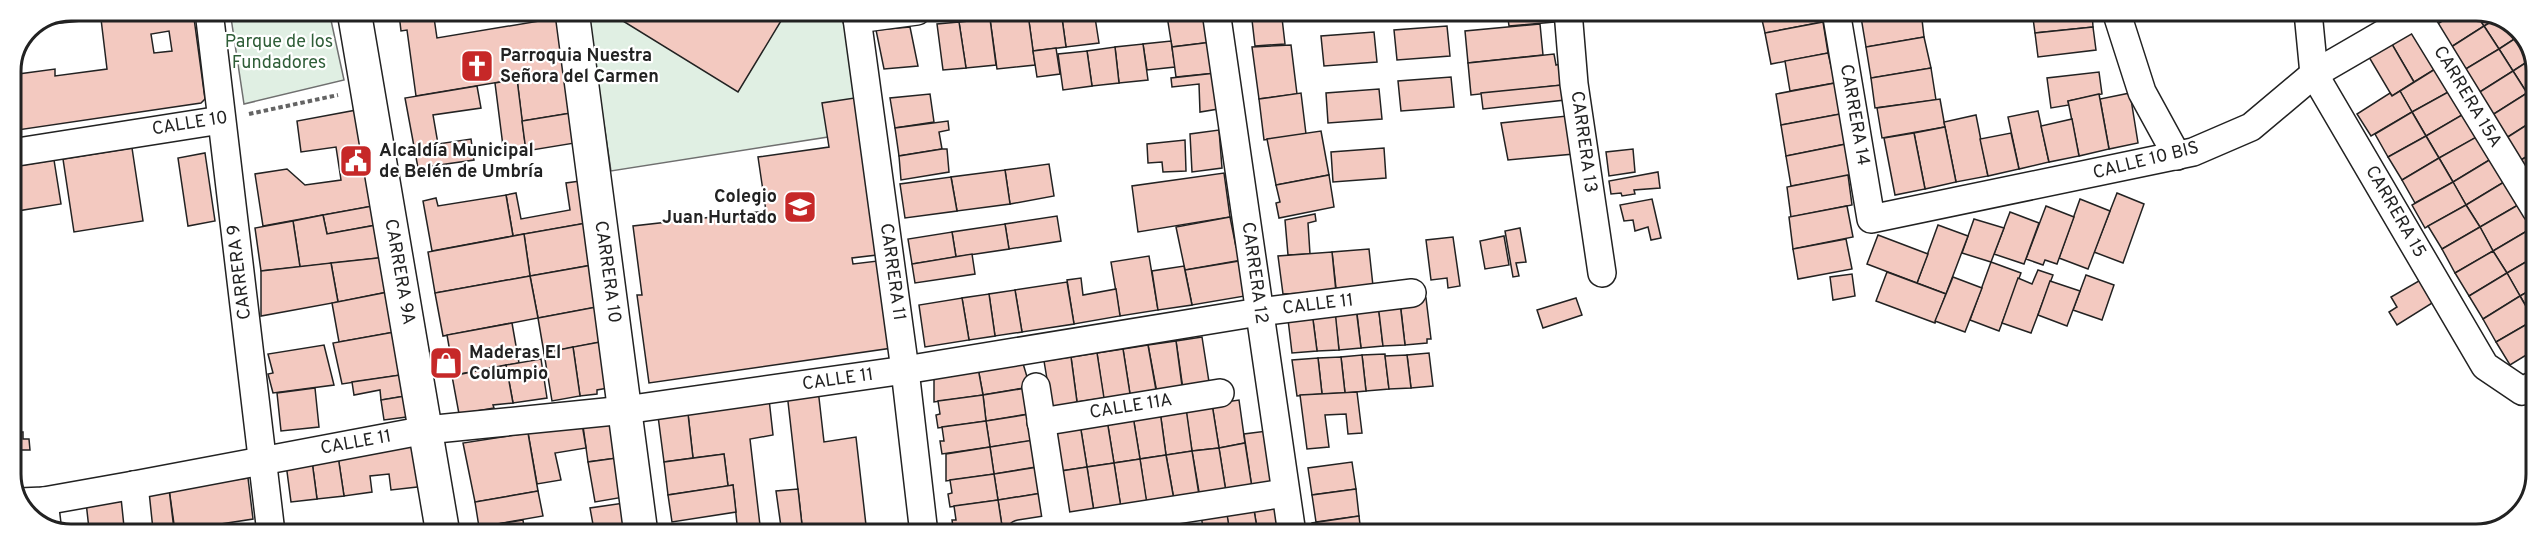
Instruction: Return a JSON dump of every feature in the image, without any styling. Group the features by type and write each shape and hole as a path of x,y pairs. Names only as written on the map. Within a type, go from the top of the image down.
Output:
{"main road":[{"name":"CARRERA 9A","path":"356,21 441,524"},
{"name":"CARRERA 10","path":"573,21 640,524"}],"street":[{"name":"CARRERA 9","path":"210,21 270,524"},
{"name":"CARRERA 11","path":"858,21 905,370 923,524"},
{"name":"CARRERA 12","path":"1217,21 1290,524"},
{"name":"CARRERA 13","path":"1569,21 1574,84 1602,273"},
{"name":"CARRERA 14","path":"1838,21 1871,219"},
{"path":"2119,21 2142,92 2177,156"},
{"name":"CARRERA 15","path":"2309,21 2314,74 2485,366 2526,386"},
{"name":"CALLE 10 BIS","path":"1871,219 2193,152 2251,127 2314,74 2405,21"},
{"name":"CARRERA 15A","path":"2424,21 2526,193"},
{"name":"CALLE 10","path":"21,151 221,120"},
{"name":"CALLE 11","path":"37,510 134,485 426,430 625,410 905,370 1259,312 1412,293"},
{"path":"1035,387 1057,524"},
{"name":"CALLE 11A","path":"1041,422 1220,393"},
{"path":"134,485 138,524"},
{"path":"1090,524 1285,493"}],"path":[{"name":"CALLE 10","path":"221,120 367,89"}],"green space":[{"name":"Parque de los Fundadores","path":"232,21 331,21 344,80 244,104"},
{"path":"588,21 843,21 860,132 611,171"}],"building":[{"path":"101,21 194,21 205,99 201,103 21,130 21,74 55,69 55,76 107,69","holes":["169,31 172,51 154,53 151,34"]},
{"name":"Parroquia Nuestra Señora del Carmen","path":"400,21 434,21 437,38 539,21 564,21 577,112 522,121 517,79 416,96 407,30 401,31"},
{"path":"623,21 781,21 738,92"},
{"path":"990,21 1029,21 1035,65 997,69"},
{"path":"990,21 996,65 966,68 959,22"},
{"path":"1029,21 1062,21 1066,47 1033,51"},
{"path":"1062,21 1096,21 1099,43 1066,47"},
{"path":"1168,21 1209,21 1212,42 1172,47"},
{"path":"1252,21 1282,21 1285,44 1255,46"},
{"path":"1508,21 1554,21 1554,22 1509,26"},
{"path":"1762,21 1823,21 1823,22 1765,33"},
{"path":"1862,21 1922,21 1924,37 1866,47"},
{"path":"2033,21 2093,21 2093,27 2035,33"},
{"path":"2442,21 2476,21 2481,22 2484,26 2448,49 2434,26"},
{"path":"959,22 966,68 943,70 937,24"},
{"path":"1823,22 1828,53 1771,64 1765,33"},
{"path":"1540,24 1543,55 1468,63 1465,31"},
{"path":"2492,24 2506,31 2515,39 2499,49 2484,26"},
{"path":"1447,26 1450,56 1397,60 1394,30"},
{"path":"2484,26 2499,49 2461,72 2448,49"},
{"path":"910,27 918,66 884,69 876,30"},
{"path":"2093,27 2096,50 2038,57 2035,33"},
{"path":"2418,28 2440,66 2414,82 2391,43"},
{"path":"1374,32 1377,62 1324,66 1321,36"},
{"path":"1924,37 1931,68 1871,78 1866,47"},
{"path":"2389,39 2414,82 2392,96 2366,52"},
{"path":"2515,39 2525,63 2513,71 2499,49"},
{"path":"1171,41 1175,67 1147,70 1143,44"},
{"path":"1212,42 1216,73 1176,77 1172,47"},
{"path":"1143,44 1148,80 1119,83 1115,47"},
{"path":"1291,45 1297,94 1259,99 1252,47"},
{"path":"1115,47 1119,83 1092,86 1087,51"},
{"path":"1056,48 1060,74 1037,77 1033,51"},
{"path":"2499,49 2513,71 2475,95 2459,73"},
{"path":"1087,51 1092,86 1063,90 1058,54"},
{"path":"1828,53 1835,83 1790,91 1785,61"},
{"path":"1554,54 1556,65 1560,64 1562,85 1471,95 1468,63"},
{"path":"2525,63 2526,91 2513,71"},
{"path":"2440,66 2454,89 2412,112 2400,91"},
{"path":"1931,68 1936,100 1875,108 1871,78"},
{"path":"2513,71 2526,91 2526,94 2486,119 2475,95"},
{"path":"2099,72 2102,94 2068,101 2069,105 2051,108 2047,78"},
{"path":"1216,73 1218,109 1200,112 1199,84 1172,87 1171,78"},
{"path":"1451,77 1454,107 1401,111 1398,81"},
{"path":"517,79 526,151 504,154 495,83"},
{"path":"1835,83 1840,114 1781,125 1776,94"},
{"path":"1562,85 1565,100 1483,109 1481,93"},
{"path":"477,86 481,108 433,115 438,144 471,139 474,160 418,168 405,98"},
{"path":"1379,89 1382,119 1328,123 1326,93"},
{"path":"2400,91 2412,112 2371,136 2357,114 2390,93 2392,96"},
{"path":"2450,91 2464,114 2426,136 2412,112"},
{"path":"1301,93 1306,134 1264,140 1259,99"},
{"path":"2130,93 2138,143 2109,149 2100,99"},
{"path":"930,94 934,122 895,128 890,98"},
{"path":"2099,94 2109,149 2079,156 2068,101"},
{"path":"2526,94 2526,125 2503,140 2489,117"},
{"path":"861,97 885,254 852,258 853,264 886,260 899,347 649,383 637,295 642,295 633,226 766,211 758,157 829,147 822,103"},
{"path":"1940,99 1945,127 1882,138 1877,108"},
{"name":"Alcaldía Municipal de Belén de Umbría","path":"362,109 378,205 263,226 255,174 287,169 305,185 341,180 336,147 301,152 297,121"},
{"path":"2038,111 2049,162 2019,169 2008,117"},
{"path":"577,112 581,142 526,151 522,121"},
{"path":"2412,112 2426,136 2388,157 2375,134"},
{"path":"2467,112 2481,135 2439,158 2426,136"},
{"path":"1840,114 1846,144 1786,156 1781,125"},
{"path":"1976,115 1988,176 1956,182 1944,122"},
{"path":"1567,116 1574,154 1508,160 1501,123"},
{"path":"2072,119 2079,156 2049,162 2041,126"},
{"path":"948,121 949,130 939,132 942,149 899,156 895,128"},
{"path":"2526,125 2526,157 2514,164 2500,142"},
{"path":"1945,127 1956,182 1925,189 1914,133"},
{"path":"1219,130 1222,168 1192,172 1190,134"},
{"path":"1321,131 1329,175 1276,185 1267,139"},
{"path":"1914,133 1925,189 1895,195 1884,138"},
{"path":"2011,133 2019,169 1988,176 1980,139"},
{"path":"2426,136 2439,158 2402,180 2388,157"},
{"path":"2478,136 2491,159 2453,182 2439,158"},
{"path":"1185,140 1186,171 1163,172 1162,162 1148,163 1147,144"},
{"path":"1846,144 1852,175 1791,186 1786,156"},
{"path":"132,148 143,221 74,232 63,159"},
{"path":"1384,148 1386,178 1333,182 1331,152"},
{"path":"947,149 949,172 901,180 899,156"},
{"path":"1633,149 1635,172 1609,176 1606,152"},
{"path":"205,153 215,221 188,226 178,158"},
{"path":"2526,157 2526,178 2516,163"},
{"path":"2439,158 2453,182 2415,203 2402,180"},
{"path":"2491,159 2504,182 2466,205 2453,182"},
{"path":"54,160 61,204 21,210 21,165"},
{"path":"1049,164 1054,196 1010,204 1005,170"},
{"path":"1005,170 1010,204 957,211 951,177"},
{"path":"1658,172 1660,188 1634,190 1635,194 1622,196 1621,193 1611,194 1609,181"},
{"path":"1224,173 1230,217 1138,232 1132,186"},
{"path":"1329,175 1334,207 1279,218 1276,203 1280,202 1276,185"},
{"path":"1848,175 1852,205 1791,217 1787,187"},
{"path":"951,177 957,211 905,218 900,184"},
{"path":"587,180 592,222 513,236 506,195 516,193 521,219 570,210 566,183"},
{"path":"2453,182 2466,205 2425,228 2412,205"},
{"path":"2504,182 2518,205 2480,227 2466,205"},
{"path":"2117,193 2144,204 2123,263 2094,252"},
{"path":"506,195 513,236 432,251 423,201 436,198 438,206"},
{"path":"1652,199 1661,238 1651,240 1648,227 1635,231 1633,220 1624,221 1620,205"},
{"path":"2080,199 2110,211 2088,269 2059,258"},
{"path":"378,205 382,224 327,234 323,215"},
{"path":"2466,205 2480,227 2442,249 2428,226"},
{"path":"2518,205 2526,218 2526,232 2493,251 2480,227"},
{"path":"1847,206 1853,237 1793,249 1789,217"},
{"path":"2046,206 2074,217 2057,264 2045,260 2043,265 2026,259"},
{"path":"2010,212 2039,223 2024,264 1994,254"},
{"path":"1315,214 1316,221 1308,223 1310,254 1288,255 1285,220"},
{"path":"323,215 327,234 382,224 387,257 300,267 293,221"},
{"path":"1057,216 1061,241 1009,249 1005,224"},
{"path":"1230,217 1236,247 1239,246 1242,260 1185,270 1176,227"},
{"path":"1974,219 2004,228 1991,262 1962,253"},
{"path":"293,221 300,267 261,271 255,228"},
{"path":"592,222 598,264 530,276 524,234"},
{"path":"1005,224 1009,249 956,257 952,232"},
{"path":"1938,225 1968,236 1946,294 1917,283"},
{"path":"2480,227 2493,251 2455,273 2442,249"},
{"path":"1520,228 1526,262 1516,263 1519,276 1513,277 1505,231"},
{"path":"952,232 956,257 912,264 908,239"},
{"path":"2526,232 2526,262 2507,273 2493,251"},
{"path":"524,234 530,276 435,293 428,252"},
{"path":"1878,235 1928,254 1917,283 1867,264"},
{"path":"1504,236 1509,265 1485,269 1480,241"},
{"path":"1453,237 1460,286 1448,288 1447,278 1431,280 1426,240"},
{"path":"1846,239 1852,269 1798,279 1793,249"},
{"path":"1369,249 1373,286 1336,288 1332,252"},
{"path":"2493,251 2507,273 2469,296 2455,273"},
{"path":"1332,252 1336,292 1283,294 1278,256"},
{"path":"972,254 975,274 915,283 912,264"},
{"path":"1149,256 1158,310 1120,316 1111,262"},
{"path":"387,257 393,291 338,302 331,263"},
{"path":"1239,261 1245,296 1192,305 1185,270"},
{"path":"1991,262 2021,273 1999,331 1970,320"},
{"path":"2526,262 2526,293 2520,296 2507,273"},
{"path":"331,263 338,302 261,316 261,271"},
{"path":"598,264 603,306 538,318 530,276"},
{"path":"1184,266 1192,305 1158,310 1152,271"},
{"path":"2038,270 2053,275 2031,333 2002,323 2018,278 2032,284"},
{"path":"1887,272 1946,294 1935,323 1876,301"},
{"path":"2507,273 2520,296 2483,319 2469,296"},
{"path":"1852,274 1855,296 1833,300 1830,277"},
{"path":"2086,275 2114,285 2102,320 2073,310"},
{"path":"530,276 538,318 443,336 435,293"},
{"path":"1953,277 1982,288 1965,332 1935,321"},
{"path":"1081,278 1083,295 1116,289 1120,316 1074,324 1067,280"},
{"path":"2424,278 2437,300 2397,325 2389,312 2397,307 2391,297"},
{"path":"2050,281 2080,291 2067,326 2038,315"},
{"path":"1067,282 1074,324 1022,332 1015,290"},
{"path":"1015,290 1022,332 995,336 989,294"},
{"path":"393,291 400,331 339,342 332,303"},
{"path":"2526,293 2526,306 2520,296"},
{"path":"989,294 995,336 969,340 962,298"},
{"path":"2520,296 2526,306 2526,325 2496,342 2483,319"},
{"path":"962,298 969,340 925,347 919,305"},
{"path":"1426,298 1431,339 1427,339 1427,343 1405,345 1400,301"},
{"path":"1576,298 1582,315 1543,328 1537,310"},
{"path":"1378,303 1383,346 1361,348 1356,305"},
{"path":"1400,303 1405,345 1383,346 1378,304"},
{"path":"607,305 611,340 544,353 538,318"},
{"path":"1334,307 1356,308 1361,348 1339,350"},
{"path":"1335,310 1339,350 1317,351 1312,312"},
{"path":"1287,311 1312,312 1317,351 1292,353"},
{"path":"512,323 519,363 454,375 447,335"},
{"path":"2526,325 2526,355 2510,365 2496,342"},
{"path":"400,331 407,374 342,384 333,343"},
{"path":"1202,337 1209,382 1183,389 1176,341"},
{"path":"611,340 614,387 597,390 597,394 580,396 573,347"},
{"path":"1176,341 1182,386 1157,393 1148,345"},
{"path":"324,345 334,385 273,393 268,374 273,373 268,354"},
{"path":"1148,345 1156,390 1130,394 1123,349"},
{"path":"573,347 580,396 552,401 544,353"},
{"path":"1123,349 1130,394 1104,401 1097,353"},
{"path":"1097,353 1104,398 1077,402 1071,357"},
{"path":"1429,353 1433,386 1411,388 1407,355"},
{"path":"1385,354 1389,389 1366,391 1362,355"},
{"path":"1362,355 1366,391 1345,393 1341,357"},
{"path":"1407,355 1411,388 1389,389 1385,356"},
{"path":"1071,357 1077,402 1052,409 1044,361"},
{"path":"1341,357 1345,393 1322,394 1318,358"},
{"path":"1318,358 1322,394 1297,396 1292,360"},
{"path":"541,359 547,398 513,403 506,365"},
{"path":"1022,360 1030,387 983,395 978,368"},
{"path":"506,365 513,403 493,405 494,408 459,414 452,376"},
{"path":"978,368 983,395 934,402 934,374"},
{"path":"407,374 411,395 381,400 380,390 354,395 352,382"},
{"path":"315,388 319,427 281,431 277,393"},
{"path":"1026,388 1034,413 986,421 983,395"},
{"path":"818,389 824,442 856,437 866,524 802,524 787,393"},
{"path":"1357,392 1362,433 1348,434 1346,414 1325,415 1329,447 1307,449 1300,395"},
{"path":"411,395 414,416 384,420 381,400"},
{"path":"983,395 986,421 938,428 936,415 940,414 938,401"},
{"path":"769,399 773,435 750,439 760,524 737,524 733,485 728,486 724,454 693,458 687,405"},
{"path":"1239,400 1245,443 1219,448 1212,404"},
{"path":"1212,404 1219,448 1192,451 1185,405"},
{"path":"687,405 693,458 664,462 658,416"},
{"path":"1186,408 1192,451 1166,455 1160,411"},
{"path":"1160,411 1166,455 1140,459 1133,416"},
{"path":"1030,414 1037,440 990,447 986,421"},
{"path":"1133,416 1140,459 1114,463 1107,420"},
{"path":"1107,420 1114,463 1087,467 1080,424"},
{"path":"618,421 624,457 588,462 583,426"},
{"path":"986,421 990,447 942,454 940,441 944,441 942,427"},
{"path":"582,424 586,448 555,453 561,480 537,484 528,433"},
{"path":"1080,424 1087,467 1061,471 1055,428"},
{"path":"1267,431 1275,484 1252,488 1244,434"},
{"path":"21,432 23,432 23,439 29,439 30,450 21,450"},
{"path":"528,433 538,491 475,502 463,443"},
{"path":"1034,440 1042,466 994,474 990,447"},
{"path":"419,442 426,486 391,490 389,474 370,476 372,492 344,496 338,456"},
{"path":"1245,443 1252,488 1226,492 1219,448"},
{"path":"990,447 994,474 946,481 946,454"},
{"path":"1219,448 1226,492 1200,498 1192,451"},
{"path":"1192,451 1199,495 1174,500 1166,455"},
{"path":"724,454 728,486 668,495 664,462"},
{"path":"1166,455 1174,500 1147,507 1140,459"},
{"path":"338,456 344,496 317,499 312,461"},
{"path":"624,457 630,496 595,502 588,462"},
{"path":"1140,459 1147,504 1121,508 1114,463"},
{"path":"312,461 317,499 291,502 286,464"},
{"path":"1352,462 1356,489 1312,495 1308,468"},
{"path":"1114,463 1121,508 1094,512 1087,467"},
{"path":"1038,467 1042,493 998,500 994,474"},
{"path":"1087,467 1094,512 1068,516 1061,471"},
{"path":"994,474 998,500 950,507 948,494 952,493 950,480"},
{"path":"248,478 253,519 220,524 174,524 169,489"},
{"path":"733,485 736,512 672,522 668,495"},
{"path":"138,489 169,489 173,524 143,524"},
{"path":"798,489 802,524 781,524 776,491"},
{"path":"1356,489 1359,516 1316,522 1312,495"},
{"path":"538,491 543,516 496,524 479,524 475,502"},
{"path":"1042,493 1050,518 1002,524 998,500"},
{"path":"129,496 133,523 88,524 86,502"},
{"path":"998,500 1002,524 953,524 952,520 956,520 954,506"},
{"path":"631,502 635,523 593,524 590,508"},
{"path":"1280,506 1283,524 1256,524 1254,510"},
{"path":"1254,510 1256,524 1228,524 1226,511"},
{"path":"1227,514 1228,524 1202,524 1201,515"},
{"path":"1359,516 1360,524 1312,524"},
{"path":"523,520 524,524 498,524"},
{"path":"1182,521 1182,524 1162,524"}],"place":[{"name":"Parroquia Nuestra Señora del Carmen","path":"477,66"},
{"name":"Alcaldía Municipal de Belén de Umbría","path":"356,161"},
{"name":"Colegio Juan Hurtado","path":"800,207"},
{"name":"Maderas El Columpio","path":"446,363"}]}
